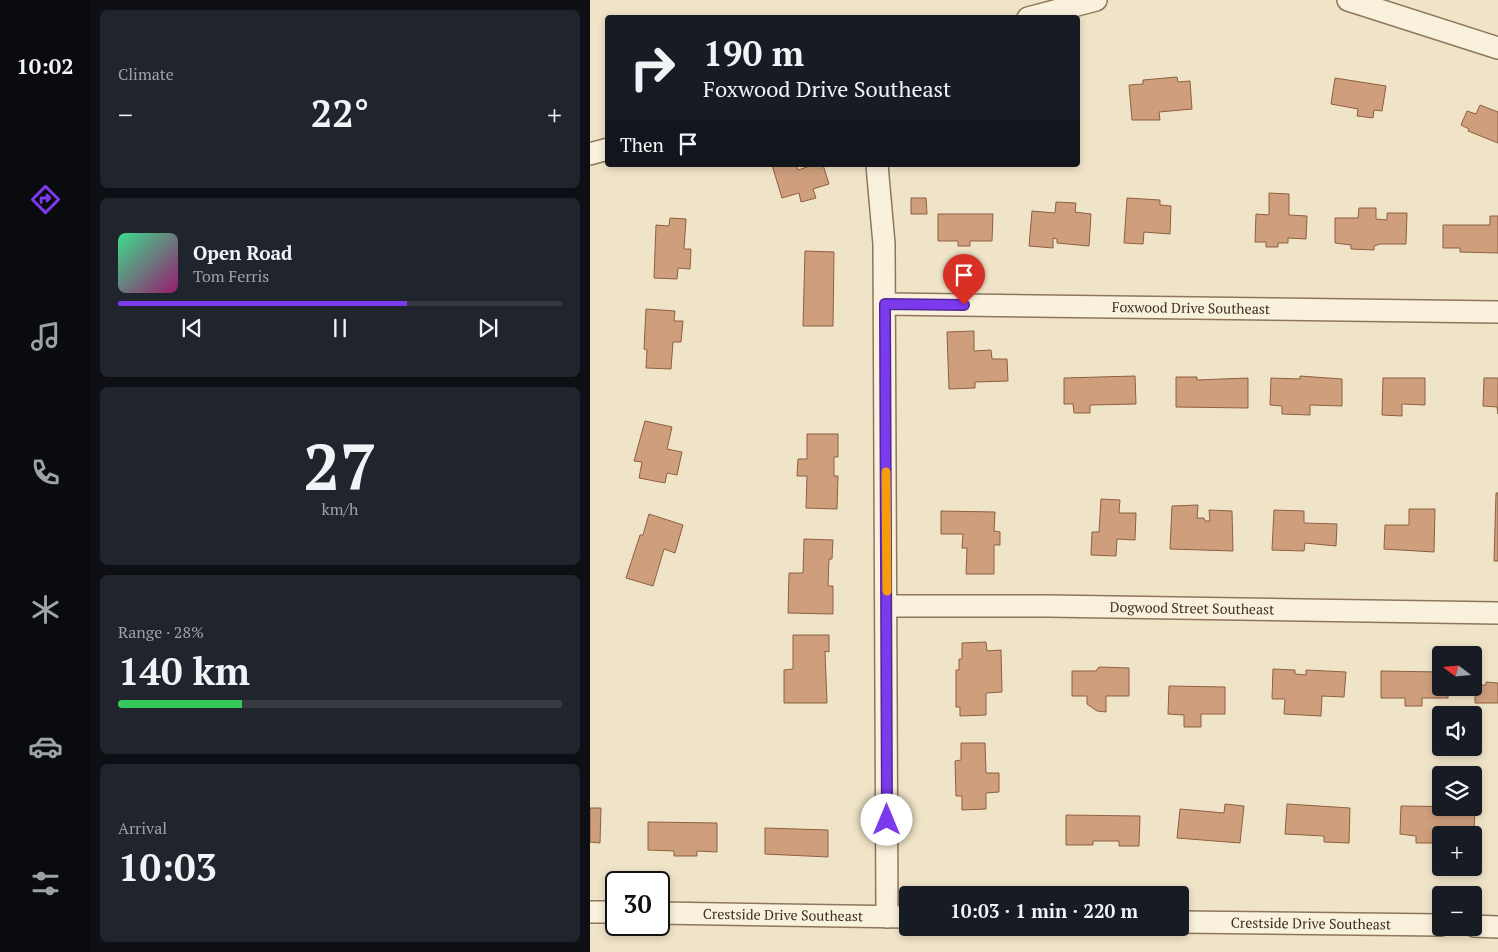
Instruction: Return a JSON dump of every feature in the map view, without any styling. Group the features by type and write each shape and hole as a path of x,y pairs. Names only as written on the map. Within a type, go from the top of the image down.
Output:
{"street":[{"path":"1039,15 1096,0"},
{"path":"1348,0 1498,48"},
{"path":"590,154 605,150"},
{"path":"877,167 884,244 887,606 897,917"},
{"name":"Foxwood Drive Southeast","path":"885,304 1498,312"},
{"name":"Dogwood Street Southeast","path":"887,606 1048,606 1498,613"},
{"path":"590,912 605,912"},
{"name":"Crestside Drive Southeast","path":"670,913 897,917"},
{"name":"Crestside Drive Southeast","path":"1189,922 1432,924"},
{"path":"1482,927 1498,928"}],"building":[{"path":"1177,77 1178,82 1190,81 1192,109 1159,112 1160,120 1132,120 1129,85 1143,84 1143,80"},
{"path":"1335,78 1386,86 1382,111 1374,110 1373,118 1357,116 1358,109 1331,104"},
{"path":"1480,105 1498,112 1498,143 1468,131 1469,129 1461,125 1467,111 1476,114"},
{"path":"773,167 797,167 798,170 807,167 824,167 829,184 813,189 816,198 801,202 799,193 782,198"},
{"path":"1269,193 1289,194 1289,215 1307,216 1306,239 1288,238 1288,243 1278,243 1278,247 1266,247 1266,242 1255,242 1256,214 1269,215"},
{"path":"911,198 926,198 927,214 911,214"},
{"path":"1127,198 1160,200 1160,205 1171,206 1170,234 1144,232 1143,244 1124,243"},
{"path":"1056,202 1076,203 1075,212 1091,214 1089,246 1057,243 1057,239 1053,238 1053,248 1029,246 1032,211 1055,213"},
{"path":"1359,208 1376,208 1376,219 1387,220 1387,213 1407,213 1406,244 1380,244 1374,246 1374,250 1351,249 1351,245 1335,243 1335,218 1358,218"},
{"path":"938,214 993,214 992,241 970,241 970,246 958,246 958,241 938,241"},
{"path":"1490,216 1498,216 1498,253 1460,252 1460,248 1443,248 1443,225 1490,225"},
{"path":"670,218 686,219 684,249 691,249 690,269 678,268 677,279 654,278 656,225 669,226"},
{"path":"805,251 834,252 833,326 803,326"},
{"path":"646,309 675,311 674,321 683,321 681,342 673,342 671,369 646,368 647,350 644,349"},
{"path":"974,331 974,351 991,350 992,359 1007,359 1008,381 975,382 975,388 949,389 947,332"},
{"path":"1135,376 1136,404 1090,405 1090,413 1074,413 1073,404 1064,404 1064,378"},
{"path":"1300,376 1342,379 1342,406 1310,405 1310,415 1282,414 1282,406 1270,405 1271,378 1300,379"},
{"path":"1176,377 1197,377 1197,380 1248,378 1248,408 1176,407"},
{"path":"1383,378 1425,378 1425,405 1402,404 1402,416 1382,415"},
{"path":"1484,378 1498,378 1498,414 1497,407 1483,406"},
{"path":"645,421 672,427 667,449 682,452 677,475 667,473 665,483 639,478 642,462 634,461"},
{"path":"807,434 838,434 838,457 834,457 834,476 838,476 837,509 806,508 807,476 797,476 798,459 807,459"},
{"path":"1496,493 1498,493 1498,561 1494,561"},
{"path":"1101,499 1120,500 1119,513 1136,513 1135,540 1117,539 1116,556 1091,555 1092,532 1099,532"},
{"path":"1198,505 1197,518 1204,518 1205,521 1210,521 1209,510 1232,511 1233,551 1170,549 1172,506"},
{"path":"1409,509 1435,509 1434,552 1384,549 1385,525 1409,525"},
{"path":"1274,510 1304,511 1304,523 1337,524 1336,546 1305,543 1304,551 1272,550"},
{"path":"941,511 995,512 994,531 1000,532 1000,545 994,545 994,574 966,574 967,548 962,548 963,534 941,534"},
{"path":"649,514 683,525 675,553 664,549 653,586 626,578"},
{"path":"804,539 833,540 832,559 829,559 828,586 833,586 833,614 788,613 789,573 803,573"},
{"path":"793,635 829,635 829,652 825,651 827,703 784,703 784,670 793,669"},
{"path":"986,642 987,651 1001,650 1002,692 986,693 986,715 960,716 960,707 956,707 956,670 959,670 959,659 962,659 962,643"},
{"path":"1099,667 1129,668 1129,696 1106,696 1106,712 1097,711 1087,704 1087,696 1072,696 1072,671 1096,671"},
{"path":"1273,669 1295,670 1295,674 1306,675 1306,670 1346,672 1344,697 1322,696 1321,716 1284,714 1285,699 1272,699"},
{"path":"1381,671 1432,672 1432,696 1448,696 1448,698 1422,698 1422,706 1405,706 1405,698 1381,698"},
{"path":"1486,682 1498,683 1498,703 1475,703 1475,696 1482,696 1482,685 1486,685"},
{"path":"1169,686 1225,687 1225,714 1201,714 1201,727 1184,727 1184,715 1168,714"},
{"path":"961,743 985,743 986,773 999,773 999,792 986,793 986,809 962,810 962,796 956,796 955,761 961,760"},
{"path":"1225,804 1244,806 1240,843 1177,838 1180,809 1224,813"},
{"path":"1287,804 1350,808 1349,843 1324,842 1324,836 1285,834"},
{"path":"1401,806 1432,806 1432,816 1475,816 1474,826 1432,826 1432,843 1416,843 1416,836 1400,834"},
{"path":"590,808 601,808 600,843 590,842"},
{"path":"1066,815 1140,816 1139,846 1119,846 1119,841 1093,841 1093,845 1066,845"},
{"path":"648,822 717,823 717,852 697,851 697,856 674,856 674,851 648,850"},
{"path":"765,828 828,830 828,857 765,854"}],"slow traffic":[{"path":"886,472 887,591"}],"route":[{"path":"887,820 885,304 964,305"}]}
